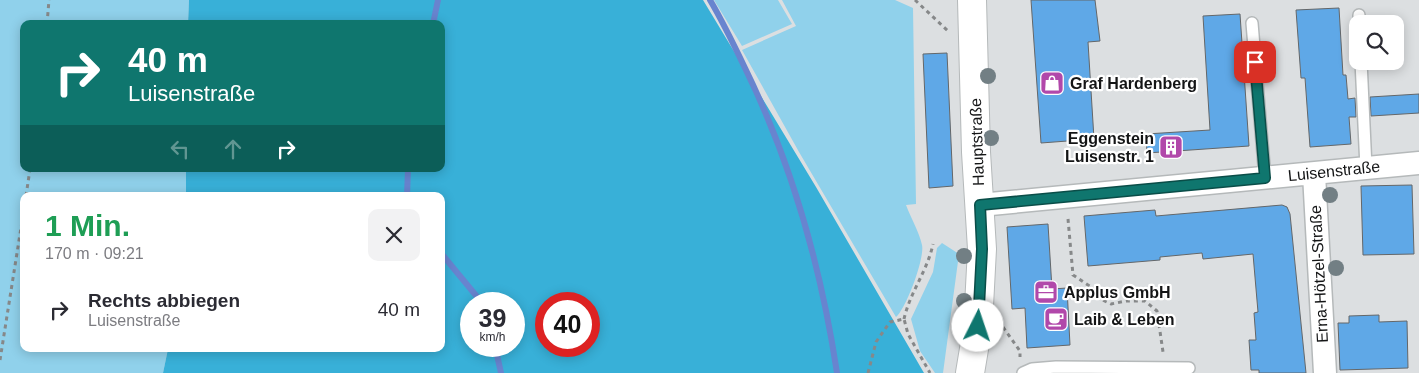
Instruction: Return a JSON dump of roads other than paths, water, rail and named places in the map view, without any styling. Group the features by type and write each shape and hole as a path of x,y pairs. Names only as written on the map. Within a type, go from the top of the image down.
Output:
{"street":[{"name":"Hauptstraße","path":"970,373 978,326 982,249 976,152 972,0"},
{"name":"Luisenstraße","path":"980,205 1419,163"},
{"name":"Erna-Hötzel-Straße","path":"1314,174 1325,373"}],"lane":[{"path":"1252,23 1265,178"},
{"path":"1361,70 1366,168"},
{"path":"1021,369 1056,367 1189,368"}],"waterway":[{"path":"434,20 438,0"},
{"path":"710,0 733,42 762,104 791,179 813,255 837,373"},
{"path":"407,192 408,172"},
{"path":"445,258 473,292"},
{"path":"497,357 501,373"}],"place":[{"name":"Graf Hardenberg","path":"1052,83"},
{"name":"Eggenstein Luisenstr. 1","path":"1171,147"},
{"name":"Applus GmbH","path":"1046,292"},
{"name":"Laib & Leben","path":"1056,319"}]}
